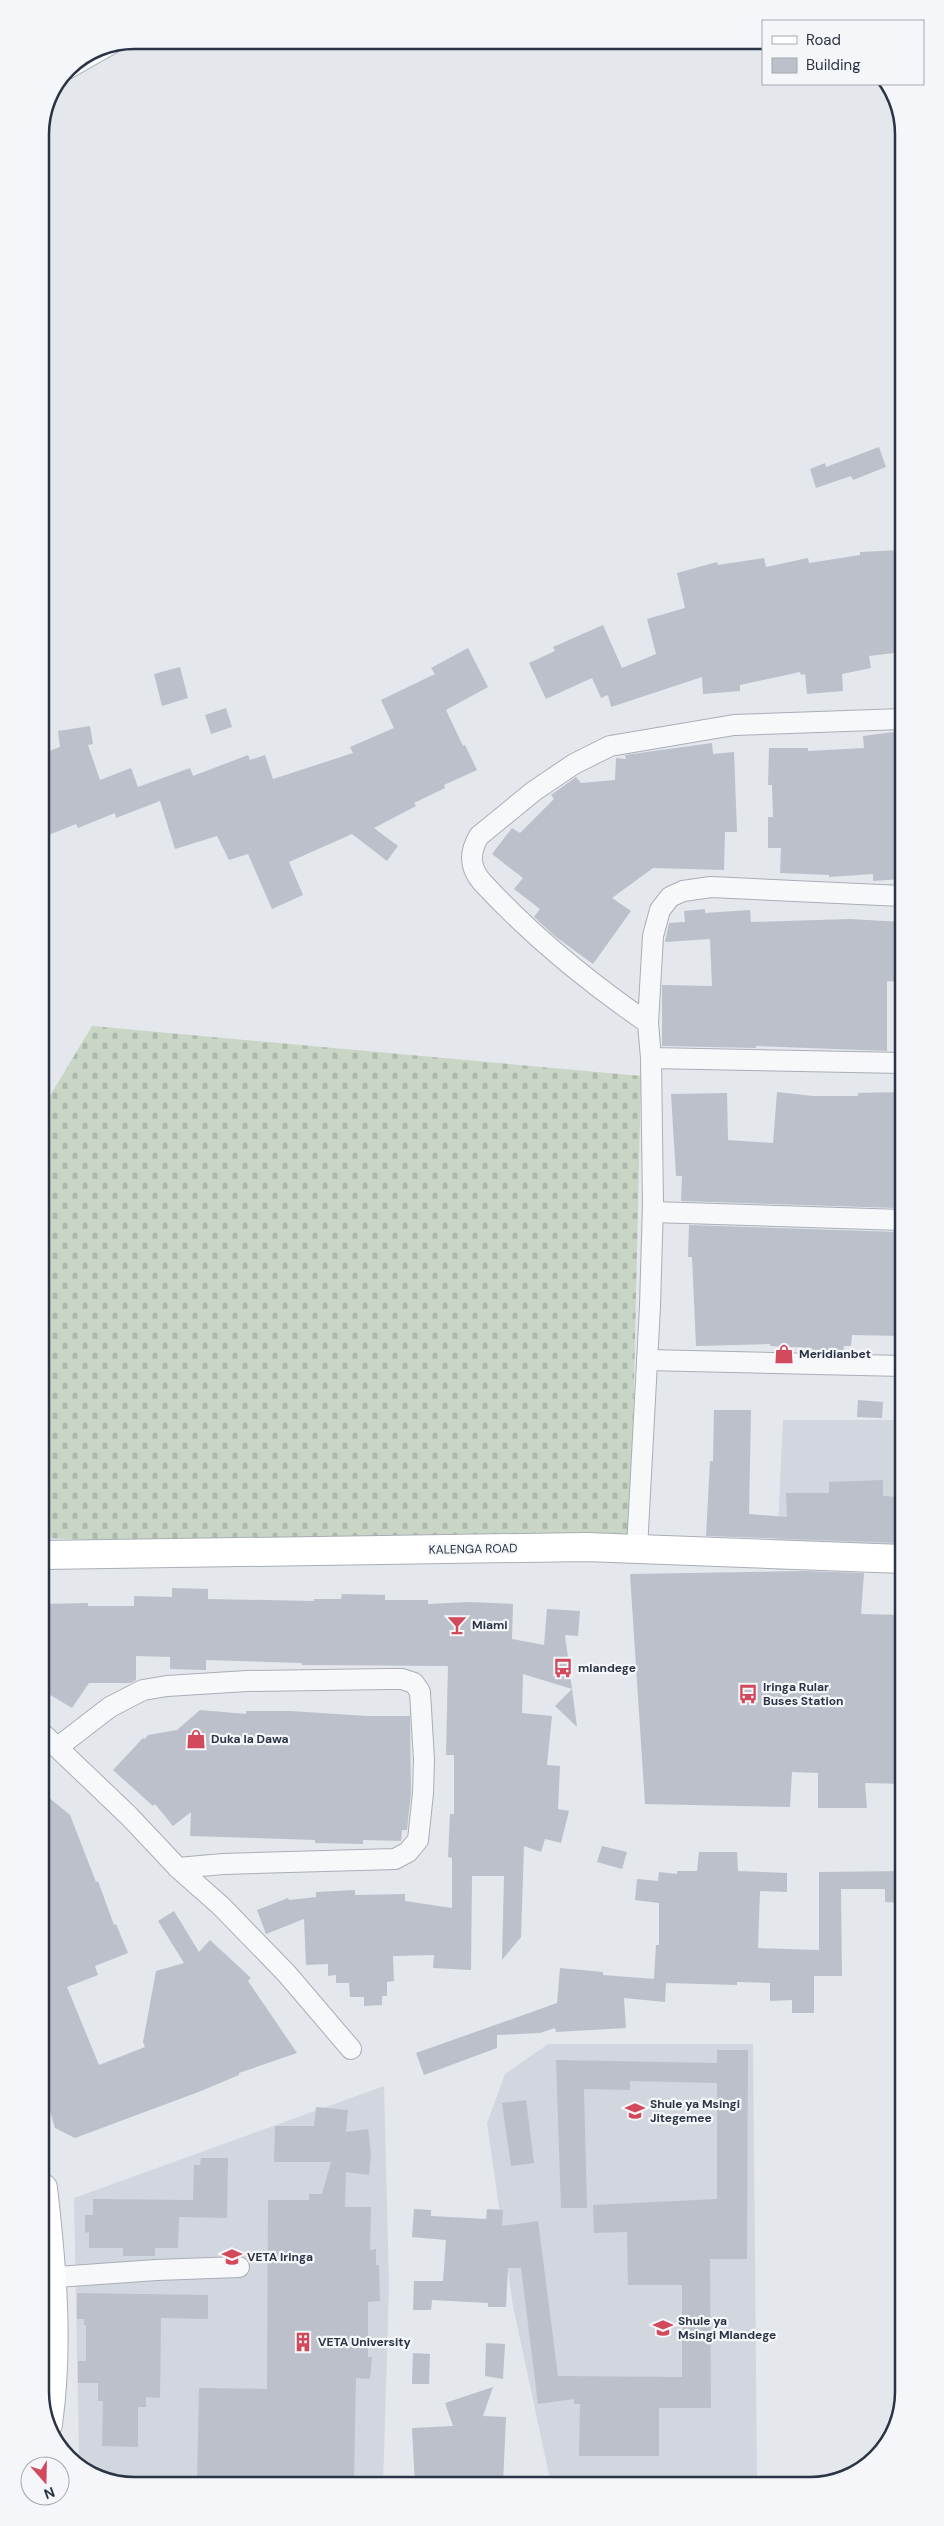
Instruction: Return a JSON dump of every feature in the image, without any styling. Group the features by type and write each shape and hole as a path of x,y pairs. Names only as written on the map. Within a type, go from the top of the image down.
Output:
{"main road":[{"name":"KALENGA ROAD","path":"49,1555 586,1548 895,1559"},
{"path":"49,2307 52,2394 50,2408"}],"street":[{"path":"648,1023 564,960 482,882 472,868 471,860 474,845 479,836 534,791 574,764 610,746 734,725 895,719"},
{"path":"637,1549 653,1212 651,1058 648,1023 653,936 660,910 670,897 683,891 711,887 895,896"},
{"path":"651,1058 895,1063"},
{"path":"653,1212 895,1220"},
{"path":"647,1360 895,1366"},
{"path":"58,1748 110,1707 143,1690 167,1686 247,1681 388,1678 414,1683 420,1692 423,1794 418,1840 408,1852 394,1859 223,1864 178,1868"},
{"path":"49,1740 130,1816 178,1868 221,1906 287,1974 351,2049"},
{"path":"49,2278 156,2270 239,2267"}],"shaded area":[{"path":"783,1420 895,1420 895,1569 776,1570"},
{"path":"548,2044 753,2044 757,2477 550,2477 513,2306 487,2123 505,2074"},
{"name":"VETA Iringa","path":"384,2086 389,2287 383,2477 128,2477 107,2473 79,2456 74,2198"}],"green space":[{"path":"92,1026 641,1076 630,1563 49,1538 49,1097"}],"building":[{"path":"879,447 886,467 853,480 851,476 816,488 810,469 825,463 826,467"},
{"path":"895,550 895,653 869,656 871,668 842,674 843,691 807,694 805,674 801,675 800,672 740,685 740,691 703,694 702,677 611,707 608,695 601,698 592,678 546,699 529,663 555,651 553,647 603,625 622,668 656,654 647,619 685,608 677,573 717,562 718,565 764,558 766,567 808,558 809,563 860,555 860,552"},
{"path":"468,648 488,687 446,710 477,770 444,785 445,788 414,803 416,806 374,828 398,846 387,861 352,834 289,862 303,895 272,909 248,854 229,860 217,836 175,849 160,801 116,818 115,813 78,828 76,824 49,835 49,751 60,747 58,731 90,726 93,744 88,745 100,780 131,768 138,787 190,768 193,776 248,755 250,760 265,755 273,779 353,753 350,747 394,728 381,700 435,674 431,668"},
{"path":"180,667 188,698 162,706 154,674"},
{"path":"226,708 232,727 211,734 205,715"},
{"path":"895,732 895,879 873,881 873,874 829,877 829,875 780,873 781,848 768,848 768,817 773,817 772,785 768,785 769,748 808,748 808,751 864,748 863,736"},
{"path":"712,743 713,754 734,752 737,832 725,832 724,870 653,868 612,898 631,911 593,964 556,937 534,917 540,909 514,889 523,878 492,854 512,828 520,833 554,799 551,795 576,777 581,783 615,780 616,758 626,759 625,755"},
{"path":"705,909 705,913 750,910 751,922 850,919 895,922 895,982 887,981 887,1051 756,1046 756,1048 662,1046 662,985 712,986 710,939 665,942 669,923 685,922 684,911"},
{"path":"777,1092 813,1096 858,1096 858,1093 895,1092 895,1208 681,1201 682,1176 676,1176 671,1094 727,1093 728,1140 773,1143"},
{"path":"689,1225 895,1232 895,1336 852,1335 851,1346 844,1346 843,1353 812,1352 812,1348 770,1346 770,1344 696,1346 692,1257 688,1257"},
{"path":"858,1400 883,1402 882,1418 857,1417"},
{"path":"714,1410 751,1410 749,1514 787,1517 786,1493 829,1493 829,1482 883,1480 883,1496 895,1497 895,1543 706,1536 710,1461 713,1461"},
{"name":"Iringa Rular Buses Station","path":"804,1571 864,1573 861,1614 895,1615 895,1784 865,1783 867,1808 818,1808 818,1773 792,1772 790,1807 645,1804 630,1574"},
{"path":"172,1588 208,1589 208,1599 314,1601 314,1599 341,1599 342,1594 385,1595 385,1600 428,1600 428,1604 469,1602 513,1604 512,1639 544,1645 547,1609 580,1611 578,1636 565,1635 577,1727 555,1706 572,1689 523,1674 522,1713 552,1716 547,1765 560,1766 558,1809 569,1811 561,1843 545,1839 541,1852 524,1846 521,1937 502,1960 504,1876 472,1876 471,1970 433,1968 434,1955 393,1956 394,1981 387,1982 387,1996 382,1996 382,2005 364,2006 364,1997 350,1997 349,1983 336,1983 336,1975 328,1976 328,1964 306,1965 304,1919 266,1934 257,1910 288,1898 289,1900 316,1897 316,1892 355,1890 355,1895 405,1894 405,1901 452,1908 452,1858 448,1857 450,1814 454,1814 454,1755 446,1755 448,1666 302,1665 302,1663 206,1660 206,1670 170,1669 170,1657 136,1656 136,1680 130,1683 89,1683 72,1708 49,1694 49,1604 88,1603 88,1606 134,1606 134,1596 172,1597"},
{"path":"200,1710 246,1714 246,1711 290,1711 367,1716 410,1716 411,1792 407,1830 402,1830 401,1841 363,1840 363,1844 315,1843 315,1840 190,1836 191,1812 173,1826 155,1804 153,1806 113,1770 143,1738 145,1739 148,1735 177,1730"},
{"path":"49,1798 70,1815 114,1925 116,1924 128,1953 95,1966 98,1975 67,1987 99,2065 145,2047 143,2042 156,1971 184,1963 158,1921 174,1911 199,1952 210,1940 251,1978 248,1981 297,2053 239,2073 239,2075 201,2091 75,2138 55,2128 49,2108"},
{"path":"602,1846 627,1852 622,1869 597,1862"},
{"path":"699,1852 737,1852 738,1871 787,1873 787,1892 760,1891 758,1948 819,1950 819,1872 895,1871 895,1903 885,1902 885,1889 841,1889 842,1976 814,1976 814,2013 792,2013 792,2000 770,2001 770,1983 737,1982 737,1985 666,1983 665,2002 624,1998 626,2028 556,2032 555,2028 540,2033 497,2035 497,2048 424,2075 416,2053 557,2003 560,1968 603,1972 603,1975 654,1979 656,1945 659,1945 659,1903 635,1900 637,1879 658,1881 659,1872 677,1874 677,1871 697,1871"},
{"path":"717,2050 748,2050 747,2259 710,2259 711,2408 659,2408 659,2456 579,2456 580,2404 574,2404 574,2399 538,2404 521,2268 508,2268 506,2307 488,2307 488,2303 432,2300 431,2310 413,2310 414,2281 443,2281 446,2240 412,2237 414,2209 431,2210 431,2216 486,2219 487,2209 503,2210 502,2226 538,2221 558,2376 682,2377 682,2285 628,2285 627,2232 594,2233 593,2205 717,2199 717,2083 630,2081 630,2090 584,2089 587,2208 561,2208 556,2060 717,2063"},
{"path":"526,2100 534,2163 511,2166 502,2103"},
{"path":"316,2107 348,2110 346,2132 368,2129 371,2154 369,2175 346,2172 345,2207 371,2207 370,2250 376,2249 376,2265 379,2265 380,2301 368,2302 368,2357 372,2357 370,2379 356,2378 354,2476 197,2477 199,2388 267,2389 268,2200 309,2200 309,2194 322,2194 331,2162 274,2162 275,2126 314,2126"},
{"path":"201,2158 228,2158 227,2218 179,2217 178,2248 155,2248 155,2256 123,2256 123,2248 89,2248 89,2232 85,2233 85,2215 93,2215 93,2199 193,2200 194,2165 200,2165"},
{"path":"77,2293 208,2295 208,2319 161,2318 160,2398 146,2397 146,2407 138,2407 138,2447 102,2446 103,2401 98,2401 98,2383 78,2383 78,2361 86,2361 86,2325 84,2325 84,2319 77,2319"},
{"path":"486,2343 505,2344 503,2379 485,2376"},
{"path":"413,2353 430,2354 429,2384 412,2384"},
{"path":"493,2387 483,2416 506,2417 503,2477 415,2477 412,2428 453,2426 445,2403"}],"place":[{"name":"Meridianbet","path":"784,1354"},
{"name":"Miami","path":"457,1625"},
{"name":"mlandege","path":"563,1668"},
{"name":"Iringa Rular Buses Station","path":"748,1694"},
{"name":"Duka la Dawa","path":"196,1739"},
{"name":"Shule ya Msingi Jitegemee","path":"635,2111"},
{"name":"VETA Iringa","path":"232,2257"},
{"name":"Shule ya Msingi Mlandege","path":"663,2328"},
{"name":"VETA University","path":"303,2342"}]}
